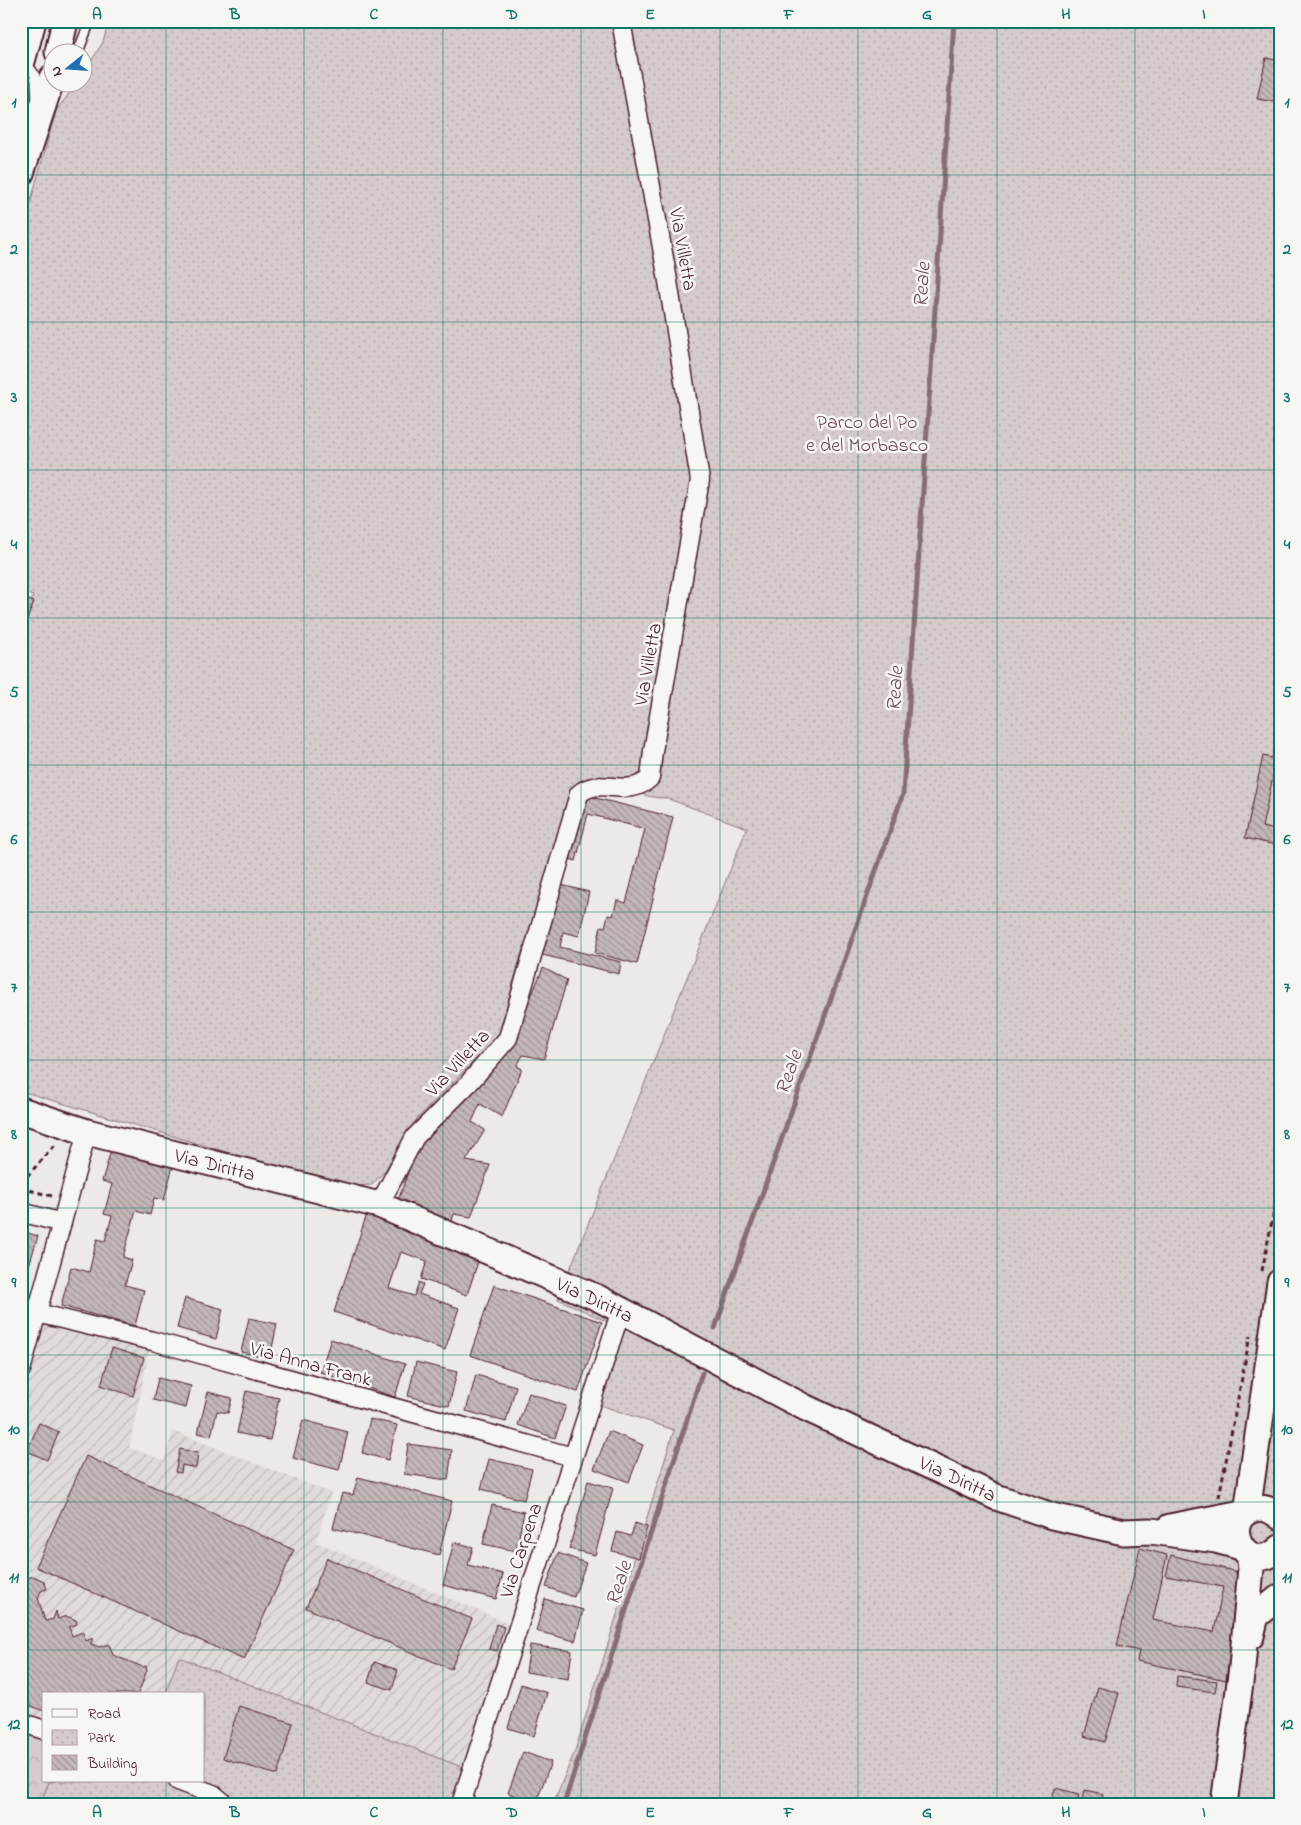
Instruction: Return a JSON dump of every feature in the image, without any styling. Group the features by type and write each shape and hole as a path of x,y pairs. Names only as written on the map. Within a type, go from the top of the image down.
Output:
{"street":[{"path":"21,64 33,21"},
{"path":"60,42 65,21"},
{"name":"Via Villetta","path":"378,1204 415,1137 468,1084 508,1038 579,794 591,787 632,789 643,785 650,778 654,741 700,480 668,275 621,21"},
{"path":"21,173 48,94"},
{"name":"Via Diritta","path":"21,1110 84,1140 378,1204 621,1310 806,1408 996,1497 1052,1516 1124,1532 1151,1531 1264,1513"},
{"path":"21,1370 84,1140"},
{"path":"21,1212 62,1223"},
{"path":"1224,1804 1242,1667 1251,1568 1245,1551 1237,1540 1238,1525 1264,1513 1256,1452 1278,1294"},
{"name":"Via Carpena","path":"460,1804 621,1310"},
{"name":"Via Anna Frank","path":"38,1313 152,1341 573,1457"},
{"name":"Via Diritta","path":"1151,1531 1226,1541 1262,1557 1278,1553"},
{"path":"1242,1667 1256,1616 1278,1553"},
{"path":"1256,1616 1280,1597"},
{"path":"21,1722 42,1729"},
{"path":"181,1782 212,1794 225,1804"}],"lane":[{"path":"82,42 90,21"},
{"path":"21,64 33,69 48,94"}],"path":[{"path":"21,1183 57,1142 84,1140"},
{"path":"21,1188 68,1201"}],"shaded area":[{"path":"49,1311 150,1347 129,1448 164,1460 173,1431 331,1493 316,1542 517,1627 472,1771 179,1658 166,1692 42,1692 42,1728 21,1719 21,1402"}],"green space":[{"name":"Parco del Po e del Morbasco","path":"109,21 1280,21 1280,1804 553,1804 575,1751 674,1430 594,1403 619,1327 558,1299 747,828 666,798 647,796 606,780 592,779 576,788 521,955 498,1037 417,1119 383,1173 372,1185 352,1186 263,1163 21,1091 21,635 33,596 21,592 21,236 56,111 70,92 92,92 92,60 103,42"},
{"path":"179,1657 472,1771 461,1804 40,1804 49,1782 205,1782 205,1692 166,1692"},
{"path":"21,1719 42,1728 42,1782 53,1782 49,1783 40,1804 21,1804"}],"building":[{"path":"1266,58 1280,61 1280,103 1257,99"},
{"path":"21,597 34,602 26,622 21,620"},
{"path":"1275,747 1280,748 1280,764 1276,763 1262,827 1280,831 1280,846 1245,838 1263,756 1272,758"},
{"path":"579,794 673,817 637,964 595,953 601,926 605,927 608,915 613,916 617,900 626,903 645,829 588,814 576,861 563,857 557,884 589,892 579,936 563,932 560,947 621,962 619,974 535,953"},
{"path":"543,968 567,980 544,1059 523,1055 517,1066 522,1069 502,1117 480,1104 472,1122 485,1130 466,1161 490,1165 471,1217 454,1214 449,1231 395,1209 419,1141 512,1042"},
{"path":"111,1150 173,1166 164,1200 154,1198 150,1215 136,1211 123,1257 132,1260 125,1285 144,1290 135,1326 61,1306 71,1267 89,1272 97,1239 105,1241 112,1216 104,1214 112,1184 102,1181"},
{"path":"368,1211 482,1250 467,1295 421,1279 427,1261 401,1252 389,1288 414,1296 419,1282 423,1284 419,1294 459,1308 445,1350 334,1312"},
{"path":"21,1231 38,1236 28,1269 21,1266"},
{"path":"494,1285 602,1322 578,1392 470,1355"},
{"path":"185,1298 223,1309 216,1339 177,1328"},
{"path":"249,1318 277,1324 270,1358 241,1352"},
{"path":"331,1339 405,1364 395,1397 320,1372"},
{"path":"112,1348 144,1358 133,1396 101,1385"},
{"path":"416,1362 457,1372 449,1406 408,1396"},
{"path":"476,1375 516,1386 506,1422 466,1411"},
{"path":"158,1378 191,1386 186,1408 153,1400"},
{"path":"246,1391 279,1398 270,1440 237,1433"},
{"path":"208,1392 232,1398 228,1413 217,1411 211,1436 198,1433"},
{"path":"529,1393 566,1406 555,1438 518,1425"},
{"path":"370,1419 397,1425 388,1460 362,1453"},
{"path":"303,1420 348,1432 339,1470 293,1458"},
{"path":"39,1423 59,1432 47,1460 27,1451"},
{"path":"609,1431 643,1445 629,1482 594,1469"},
{"path":"408,1444 452,1450 448,1480 404,1474"},
{"path":"180,1449 198,1453 196,1468 182,1465 181,1473 175,1472"},
{"path":"86,1456 294,1550 244,1660 36,1567"},
{"path":"489,1459 532,1469 524,1500 481,1489"},
{"path":"358,1477 452,1501 439,1555 333,1528 342,1493 353,1495"},
{"path":"588,1481 613,1488 595,1555 569,1549"},
{"path":"492,1505 524,1512 516,1551 483,1544"},
{"path":"635,1523 647,1527 639,1558 612,1551 617,1532 631,1536"},
{"path":"454,1542 473,1547 468,1565 503,1574 496,1599 443,1585"},
{"path":"1140,1548 1167,1555 1153,1620 1214,1632 1223,1587 1166,1576 1171,1555 1241,1573 1226,1680 1137,1661 1139,1651 1117,1646"},
{"path":"558,1553 586,1563 574,1597 546,1587"},
{"path":"327,1558 472,1619 451,1669 306,1608"},
{"path":"33,1576 44,1581 47,1589 41,1591 38,1598 45,1621 53,1619 56,1611 58,1619 66,1616 76,1620 77,1624 69,1627 72,1636 83,1632 86,1641 93,1638 91,1644 99,1647 109,1644 113,1655 143,1667 146,1666 147,1670 139,1692 42,1692 42,1710 21,1702 21,1595 28,1578"},
{"path":"545,1599 583,1610 575,1641 536,1631"},
{"path":"496,1624 504,1627 497,1651 489,1649"},
{"path":"530,1645 572,1651 568,1679 526,1672"},
{"path":"374,1662 398,1670 392,1690 368,1682"},
{"path":"1177,1676 1217,1681 1215,1692 1176,1687"},
{"path":"521,1684 547,1693 534,1736 508,1728"},
{"path":"1098,1687 1119,1693 1105,1742 1084,1736"},
{"path":"239,1706 293,1723 277,1775 223,1758"},
{"path":"523,1752 551,1762 536,1803 508,1793"},
{"path":"1055,1788 1079,1794 1077,1804 1051,1804"},
{"path":"1085,1790 1103,1794 1101,1804 1082,1802"}],"waterway":[{"name":"Reale","path":"715,1328 903,794 954,21"},
{"name":"Reale","path":"564,1804 702,1373"}]}
